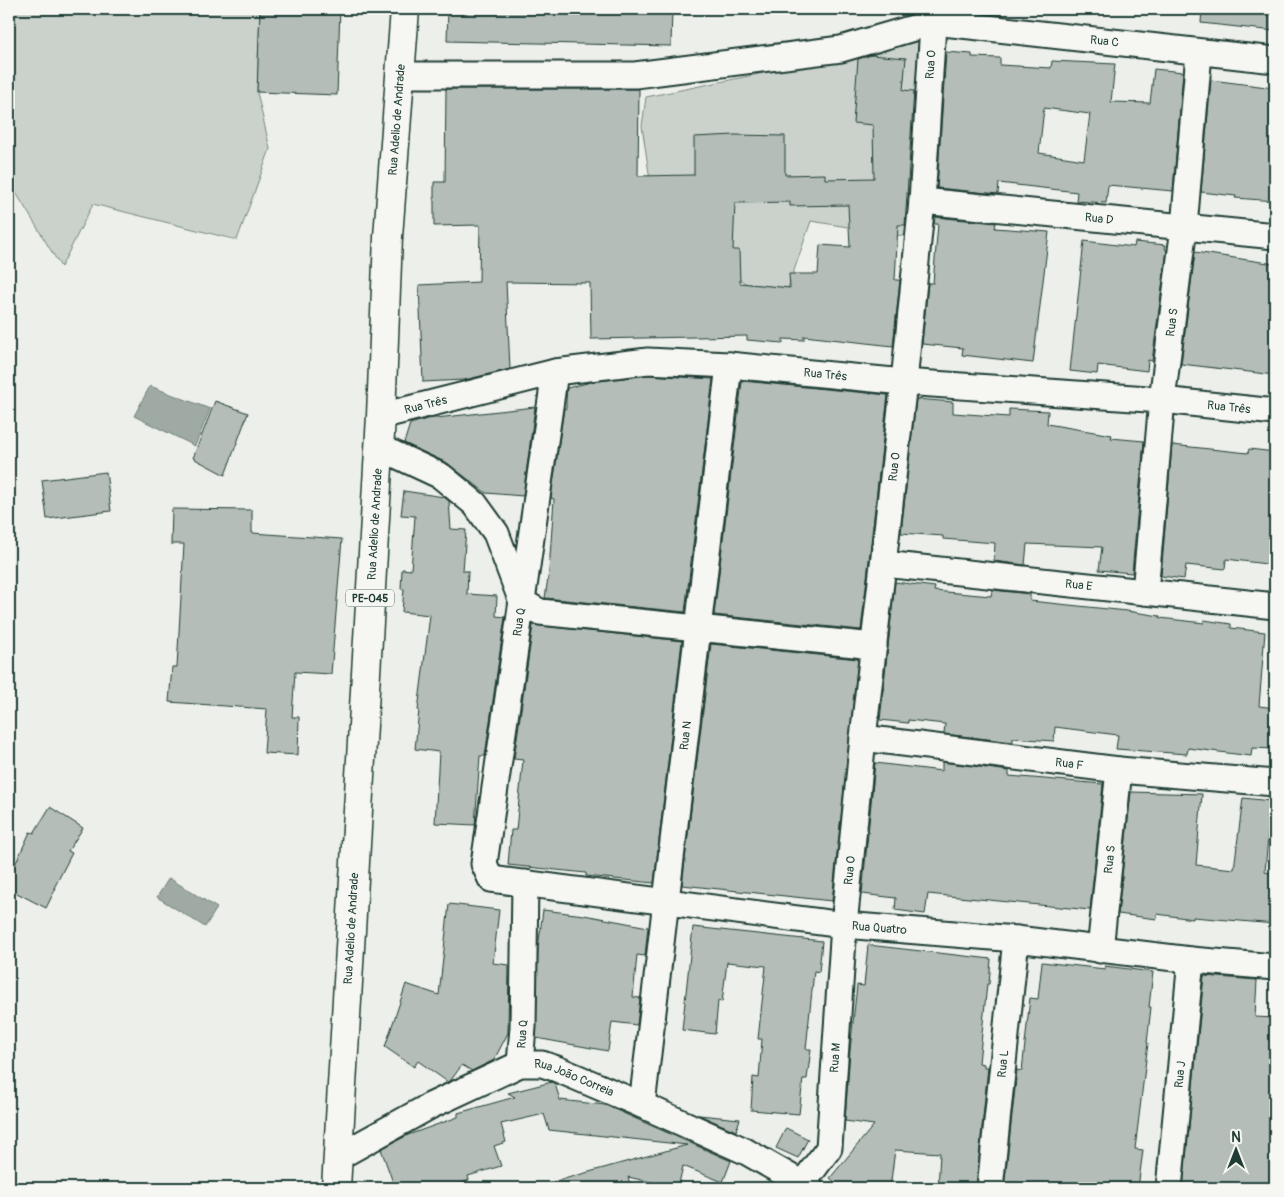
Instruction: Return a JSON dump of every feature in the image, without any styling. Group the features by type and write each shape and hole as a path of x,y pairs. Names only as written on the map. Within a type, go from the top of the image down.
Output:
{"main road":[{"name":"Rua Adelio de Andrade","path":"336,1188 381,416 388,237 405,9"}],"street":[{"path":"400,75 634,75 841,48 934,16"},
{"name":"Rua C","path":"934,16 1199,53 1275,60"},
{"name":"Rua O","path":"844,925 863,738 904,382 922,200 934,16"},
{"name":"Rua S","path":"1145,592 1162,400 1184,227 1199,53"},
{"name":"Rua D","path":"922,200 1275,236"},
{"name":"Rua Três","path":"381,416 555,372 648,360 729,365 904,382 1162,400 1275,412"},
{"name":"Rua N","path":"642,1105 729,365"},
{"name":"Rua Q","path":"487,872 484,864 555,372"},
{"path":"379,448 441,476 476,504 496,533 522,602 540,612 874,646"},
{"name":"Rua E","path":"884,564 1275,606"},
{"name":"Rua F","path":"863,738 1119,770 1275,782"},
{"name":"Rua S","path":"1100,950 1119,770"},
{"name":"Rua Quatro","path":"487,872 491,879 844,925 1016,939 1191,960 1275,967"},
{"name":"Rua Q","path":"520,1064 523,1027 525,883"},
{"name":"Rua M","path":"806,1186 829,1148 844,925"},
{"name":"Rua L","path":"990,1188 1016,939"},
{"name":"Rua J","path":"1168,1188 1191,960"},
{"name":"Rua João Correia","path":"338,1157 430,1106 520,1064 542,1064 642,1105 745,1151 806,1186"}],"shaded area":[{"path":"9,9 260,9 257,92 270,149 237,240 93,204 61,267 9,181"},
{"path":"921,41 909,237 811,221 788,288 747,284 651,224 650,180 642,126 646,97"},
{"path":"150,386 210,409 195,446 134,416"},
{"path":"169,878 217,908 205,927 157,897"}],"building":[{"path":"260,9 340,9 337,95 257,92"},
{"path":"448,9 672,9 671,46 447,41"},
{"path":"1202,9 1275,9 1275,31 1201,23"},
{"path":"946,52 972,54 972,57 1000,58 1000,65 1051,68 1052,61 1115,64 1111,102 1150,103 1154,69 1183,72 1173,191 1108,185 1106,203 1076,201 1077,192 999,183 998,194 937,188","holes":["1044,108 1090,114 1084,160 1039,153"]},
{"path":"871,55 906,58 903,90 914,91 905,225 898,225 895,280 900,280 893,346 804,336 804,340 783,339 783,343 747,340 747,336 591,339 590,283 506,282 510,369 464,380 423,382 419,285 479,282 480,225 434,226 434,182 445,182 446,89 639,89 638,176 694,175 694,137 735,135 785,136 785,175 825,174 825,179 874,178 873,125 853,123 858,59","holes":["790,202 790,206 848,205 850,247 820,245 818,274 789,274 790,288 740,283 739,250 733,250 735,203"]},
{"path":"1211,80 1275,88 1275,201 1235,198 1236,196 1201,192"},
{"path":"935,217 996,223 995,228 1049,232 1033,363 962,355 963,348 922,344 928,283 933,283 938,224 934,224"},
{"path":"1084,241 1134,247 1135,242 1166,245 1165,249 1167,250 1152,361 1148,360 1147,371 1098,365 1097,374 1070,371"},
{"path":"1195,252 1275,264 1275,375 1181,364"},
{"path":"648,375 713,379 685,612 545,598 549,571 554,499 551,498 564,408 566,409 567,388 591,382"},
{"path":"742,381 888,395 861,630 714,615"},
{"path":"916,399 953,402 953,413 1009,417 1009,409 1048,411 1047,424 1112,435 1111,438 1144,441 1132,573 1099,570 1102,547 1027,544 1025,565 994,561 995,543 943,539 943,536 901,533"},
{"path":"215,401 248,413 225,475 193,458"},
{"path":"535,407 523,496 486,493 447,463 404,443 410,424 427,419"},
{"path":"1172,445 1248,453 1249,449 1275,452 1275,565 1226,559 1225,569 1186,565 1184,579 1161,576"},
{"path":"106,472 111,511 47,519 42,480"},
{"path":"404,491 444,497 449,501 451,529 466,530 463,571 468,571 467,594 497,596 496,616 505,617 485,756 480,756 475,825 435,823 439,752 415,749 430,615 402,612 404,589 401,589 402,569 411,570 415,516 401,515"},
{"path":"172,509 252,510 252,533 342,539 331,674 295,672 292,717 299,717 298,755 264,753 267,709 169,702 172,667 177,667 184,544 171,544"},
{"path":"895,582 935,587 934,591 991,596 992,590 1030,594 1030,601 1127,611 1160,616 1160,618 1204,623 1204,620 1231,624 1231,628 1265,632 1259,706 1275,708 1275,749 1252,748 1251,756 1188,748 1187,754 1116,749 1118,735 1055,727 1054,741 1013,738 1013,742 944,734 945,724 908,720 908,723 880,720"},
{"path":"533,625 682,641 654,883 586,876 586,873 508,865 511,830 516,830 523,760 514,759"},
{"path":"711,644 858,659 832,901 682,885"},
{"path":"942,762 1009,771 1009,776 1103,784 1090,910 928,894 925,914 895,910 896,898 862,894 875,763 942,771"},
{"path":"1131,792 1202,794 1196,865 1234,869 1243,798 1271,801 1265,872 1275,874 1275,924 1193,917 1193,919 1157,914 1157,919 1118,914"},
{"path":"50,807 83,828 68,851 72,853 46,908 9,889 9,878 30,832 34,833"},
{"path":"449,904 499,910 493,963 509,965 508,1033 494,1060 472,1071 462,1065 448,1082 418,1061 414,1067 385,1047 406,984 439,995"},
{"path":"543,910 584,915 648,927 645,956 637,955 633,997 640,998 637,1025 612,1022 608,1051 536,1038 538,948"},
{"path":"693,927 822,941 819,972 814,971 806,1049 811,1049 807,1079 803,1079 799,1114 751,1110 753,1077 759,1078 762,1039 758,1039 766,966 727,962 722,1002 718,1001 715,1034 682,1030"},
{"path":"868,945 991,959 979,1063 984,1064 984,1067 988,1067 976,1188 938,1188 940,1153 895,1150 890,1188 842,1188 830,1178 874,1125 845,1121 857,985 864,986"},
{"path":"1042,962 1105,969 1105,966 1153,972 1149,1007 1151,1007 1148,1043 1135,1149 1143,1150 1138,1188 1004,1188 1017,1070 1022,1071 1030,998 1038,999"},
{"path":"1204,976 1257,980 1255,1017 1275,1018 1275,1188 1183,1188"},
{"path":"552,1082 555,1084 560,1100 605,1105 731,1161 723,1182 683,1166 678,1188 628,1177 631,1188 554,1188 553,1182 687,1145 549,1130 544,1114 501,1124 506,1142 494,1146 501,1166 468,1176 469,1180 450,1188 395,1188 381,1149 408,1135 458,1117 458,1113 515,1097 508,1093"},
{"path":"699,1115 740,1119 736,1131"},
{"path":"786,1128 808,1139 798,1158 776,1148"}]}
